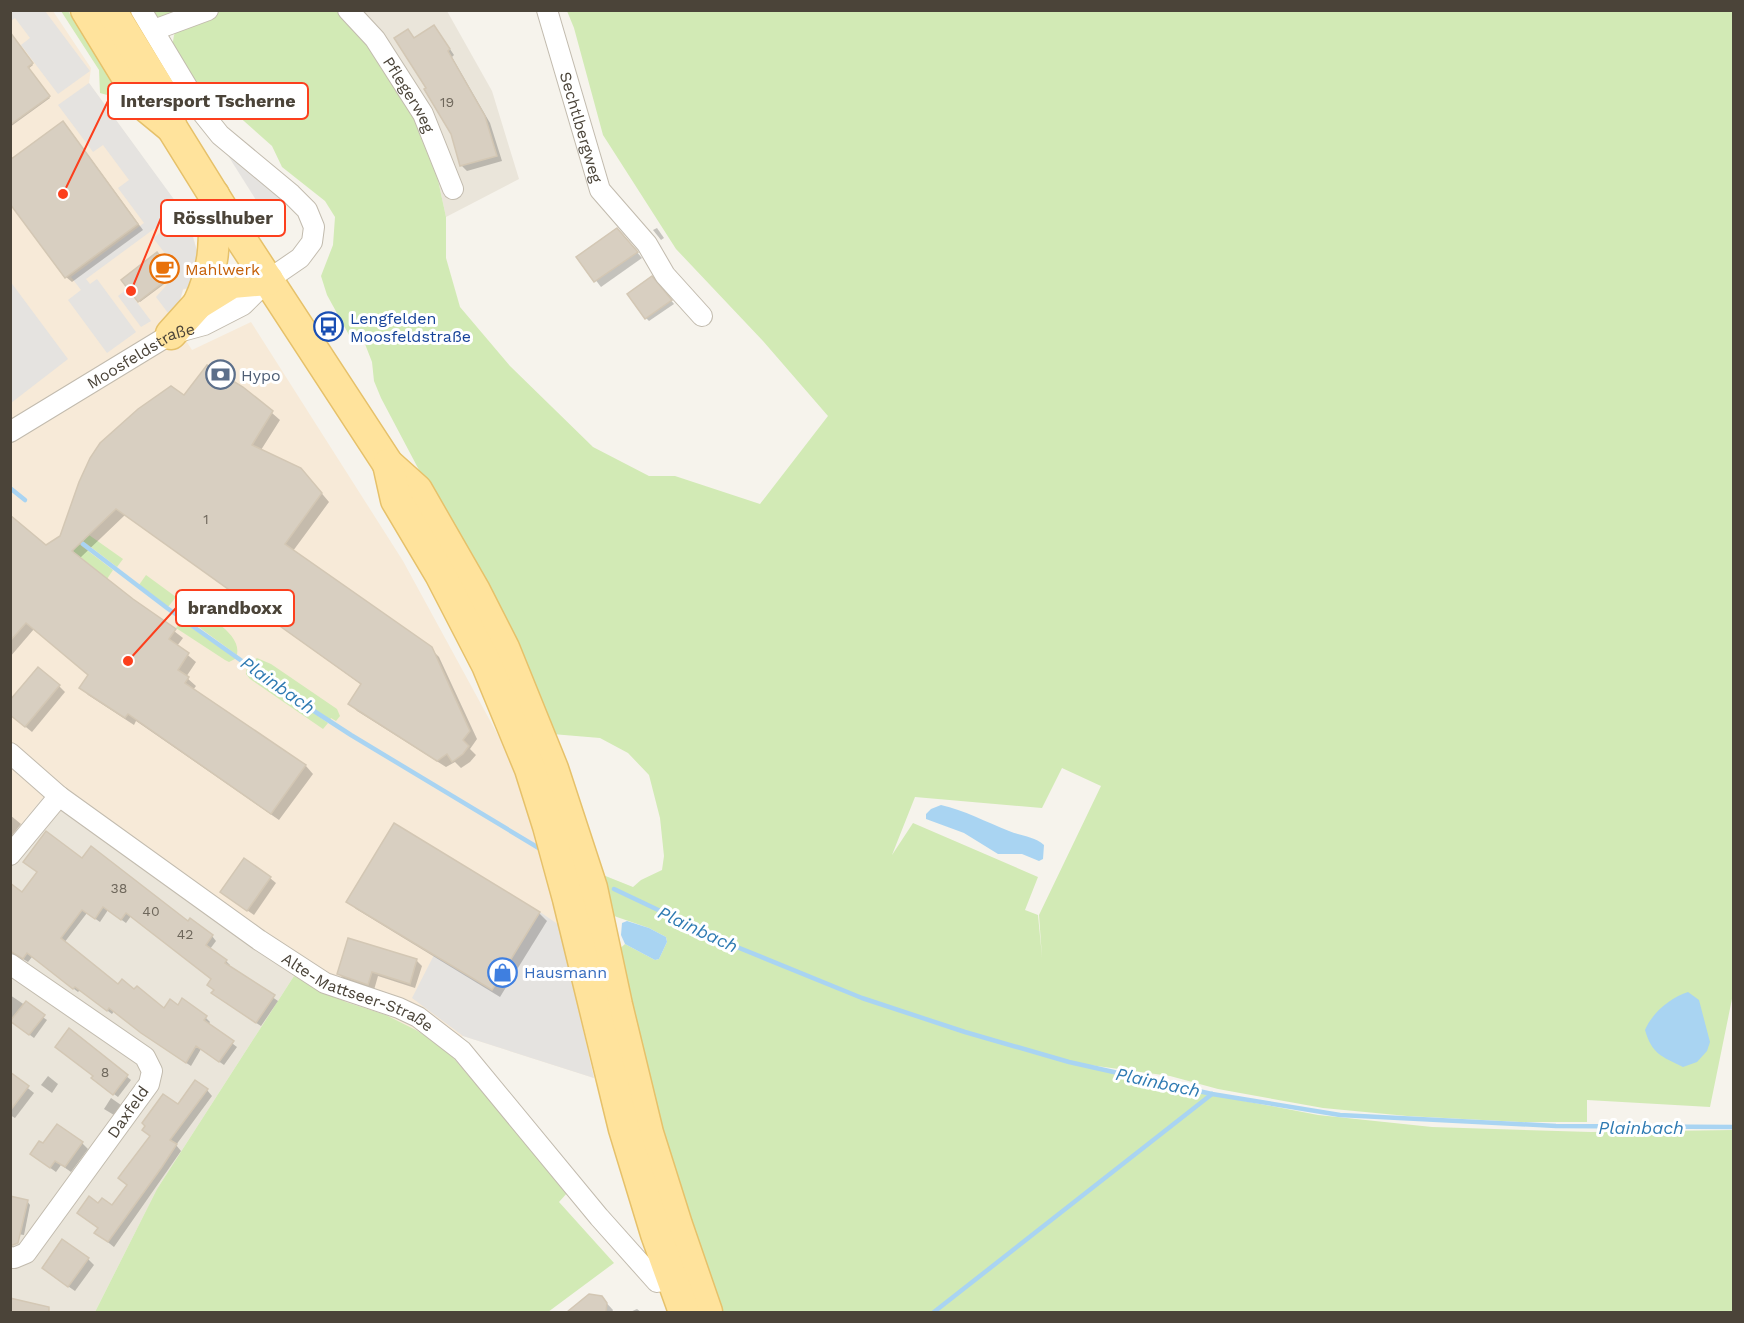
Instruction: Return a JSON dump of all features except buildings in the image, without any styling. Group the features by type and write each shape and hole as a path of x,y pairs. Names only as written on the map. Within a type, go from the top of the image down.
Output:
{"main road":[{"path":"86,10 144,105 172,128"},
{"path":"111,10 162,93 172,128 388,464 417,490 475,591 504,648 553,769 592,888 648,1133 676,1225 707,1312"},
{"path":"171,334 198,304 207,286 213,262 214,195"},
{"path":"198,304 232,283 268,280"},
{"path":"388,464 396,500 440,574 487,665 530,769 568,898 624,1129 656,1234 684,1312"}],"street":[{"path":"141,10 154,30 208,10"},
{"name":"Pflegerweg","path":"348,10 375,39 423,114 453,189"},
{"name":"Sechtlbergweg","path":"548,10 600,190 647,244 665,275 702,316"},
{"name":"Moosfeldstraße","path":"10,432 171,334 204,325 243,305 268,280 300,258 312,242 314,227 307,210 220,135 204,115 154,30"},
{"name":"Alte-Mattseer-Straße","path":"10,753 59,796 259,940 325,983 399,1008 434,1028 462,1051 599,1217 657,1282"},
{"path":"10,855 59,796"},
{"name":"Daxfeld","path":"10,964 145,1057 152,1071 149,1084 26,1253 14,1258 10,1257"}],"shaded area":[{"path":"11,10 45,11 90,71 58,94 21,45 30,38 15,18 11,21"},
{"path":"11,11 53,11 91,68 89,83 189,221 197,251 189,288 183,290 179,304 168,313 192,350 251,322 403,561 505,748 538,829 555,895 559,925 594,1078 463,1036 445,1048 386,1015 323,992 294,976 44,796 11,837"},
{"path":"339,11 447,11 492,91 519,179 446,217 432,152"},
{"path":"89,83 181,209 86,279 90,284 97,279 136,332 107,353 68,300 81,290 71,277 144,223 118,188 129,180 103,145 93,152 58,105"},
{"path":"222,146 290,200 266,216"},
{"path":"176,221 185,233 191,231 197,251 196,273 189,288 183,289 179,304 168,313 156,297 179,271 153,238"},
{"path":"10,281 68,359 11,403 10,403"},
{"path":"127,289 151,321 141,327 118,296"},
{"path":"44,796 294,976 157,1189 95,1312 11,1312 11,837"},
{"path":"540,912 559,925 594,1078 463,1036 412,998 434,955 492,990"}],"green space":[{"path":"61,11 68,11 108,73 118,98 100,93 99,70"},
{"path":"143,11 339,11 366,36 407,96 432,152 446,217 446,258 460,307 510,366 593,447 649,476 675,476 760,504 828,416 763,341 676,249 603,135 574,28 567,11 1733,11 1734,989 1710,1107 1587,1100 1587,1122 1521,1122 1407,1116 1323,1108 1218,1089 1170,1076 1060,1061 1176,1088 1318,1115 1432,1127 1591,1132 1733,1130 1733,1312 719,1312 683,1213 616,952 625,944 655,960 659,959 667,942 666,937 649,928 614,916 609,906 603,875 633,887 641,880 662,870 664,856 660,818 649,775 628,753 600,738 552,734 455,531 419,470 381,398 374,381 372,362 365,344 349,335 327,295 321,276 333,245 335,217 325,201 282,167 272,146 208,89 199,91 172,48 174,35 178,29 149,20","holes":["1062,768 1101,786 1039,915 1042,957 1038,915 1025,910 1038,877 913,823 892,855 915,797 1042,808"]},
{"path":"89,535 123,559 117,567 83,541"},
{"path":"79,544 113,570 107,579 73,551"},
{"path":"146,575 176,597 168,607 139,585"},
{"path":"192,606 229,633 237,647 237,655 185,617"},
{"path":"182,621 235,659 229,662 225,660 176,628"},
{"path":"257,658 271,664 337,709 340,716 336,721 331,718 330,720 250,663"},
{"path":"247,666 328,723 323,729 250,679 246,674"},
{"path":"294,976 346,1002 386,1015 445,1048 568,1192 559,1202 614,1263 548,1312 95,1312 157,1189"}],"water":[{"path":"941,805 1036,840 1044,845 1043,859 1039,861 1022,854 998,854 964,833 926,819 926,814 931,809"},
{"path":"627,921 649,928 666,937 667,942 659,959 655,960 625,944 621,935 622,923"},
{"path":"1688,992 1699,1000 1710,1042 1707,1051 1697,1062 1683,1067 1658,1053 1645,1030 1663,1006"}],"waterway":[{"name":"Plainbach","path":"10,488 25,500"},
{"name":"Plainbach","path":"83,544 167,608 297,700 542,850"},
{"name":"Plainbach","path":"614,889 732,945 862,998 965,1032 1069,1062 1212,1094 1340,1115 1556,1126 1734,1127"},
{"path":"934,1312 1212,1094"}],"place":[{"name":"Intersport Tscherne","path":"63,194"},
{"name":"Mahlwerk","path":"164,269"},
{"name":"Rösslhuber","path":"131,291"},
{"name":"Lengfelden Moosfeldstraße","path":"329,327"},
{"name":"Hypo","path":"220,375"},
{"name":"brandboxx","path":"128,661"},
{"name":"Hausmann","path":"503,972"}]}
